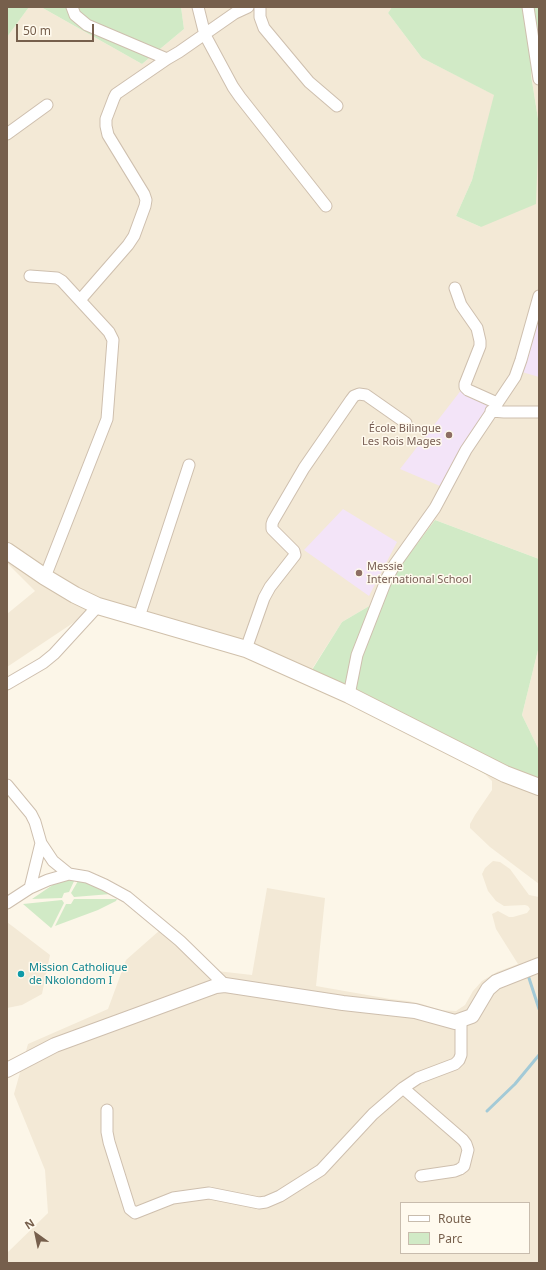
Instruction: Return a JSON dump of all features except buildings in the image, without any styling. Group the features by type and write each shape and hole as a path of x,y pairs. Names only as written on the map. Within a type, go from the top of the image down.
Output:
{"main road":[{"path":"7,551 45,577 75,595 98,606 246,649 349,695 504,774 539,787"}],"street":[{"path":"72,7 75,15 87,25 167,58"},
{"path":"198,7 204,35 240,97 326,206"},
{"path":"80,300 128,245 134,236 145,206 146,200 144,194 108,135 106,119 116,94 235,13 248,7"},
{"path":"260,7 260,17 264,28 309,82 337,106"},
{"path":"528,7 539,80"},
{"path":"7,134 47,105"},
{"path":"30,276 56,278 62,281 110,332 113,340 107,419 45,577"},
{"path":"455,288 461,305 477,328 480,341 480,346 465,387 504,412 539,412"},
{"path":"349,695 357,656 387,578 395,564 435,508 466,450 515,377 519,368 539,296"},
{"path":"246,649 264,598 270,587 295,555 294,551 272,529 273,521 304,468 351,400 359,394 366,395 406,423"},
{"path":"139,617 189,465"},
{"path":"7,684 43,663 54,654 98,606"},
{"path":"7,785 31,814 41,843 53,861 69,874"},
{"path":"30,888 41,843"},
{"path":"7,903 30,888 48,880 69,874 87,877 127,897 180,941 225,985"},
{"path":"7,1070 55,1046 208,988 225,985 344,1003 415,1011 455,1022 472,1016 488,990 496,982 539,964"},
{"path":"107,1110 107,1132 109,1142 130,1209 134,1213 173,1198 209,1193 259,1203 272,1200 321,1170 373,1114 403,1088 418,1078 455,1064 461,1055 461,1021"},
{"path":"403,1088 463,1140 468,1150 464,1166 460,1169 421,1176"}],"shaded area":[{"path":"29,7 41,7 142,64 184,29 181,7 392,7 388,13 422,58 495,95 472,180 456,216 481,227 539,125 539,559 435,520 371,605 342,622 305,680 264,662 91,611 7,667 7,614 35,591 7,563 7,37"},
{"path":"539,29 539,125 531,75"},
{"path":"539,305 539,377 522,372"},
{"name":"École Bilingue Les Rois Mages","path":"462,389 493,401 440,486 400,469"},
{"name":"Messie International School","path":"343,509 397,542 369,596 304,550"},
{"path":"539,646 539,750 522,715"},
{"path":"493,765 539,781 539,884 490,847 470,828 470,824 475,815 492,790 492,781 485,774"},
{"path":"493,861 500,862 510,869 529,895 539,897 539,1263 7,1263 7,1253 48,1213 45,1170 14,1094 28,1044 108,1009 126,960 168,923 201,958 217,971 252,975 267,888 325,898 316,986 408,1001 440,1010 456,1011 465,1005 473,991 482,981 497,972 518,964 496,929 492,914 498,911 509,917 513,917 527,913 530,909 525,905 504,906 496,901 488,891 482,874 485,868"},
{"path":"7,922 50,955 42,994 22,1005 7,1008"}],"green space":[{"path":"7,7 29,7 7,37"},
{"path":"41,7 181,7 184,29 142,64"},
{"path":"392,7 539,7 539,29 531,75 539,125 536,204 481,227 456,216 472,180 494,95 422,58 388,13"},
{"path":"435,520 539,559 539,646 522,715 539,750 539,781 493,765 485,774 461,759 428,745 405,731 305,681 342,622 371,605"},
{"path":"75,879 69,892 64,893 62,898 32,899 54,884"},
{"path":"78,881 85,882 111,894 74,897 71,893"},
{"path":"74,899 117,899 116,901 98,910 55,926 66,904 71,904"},
{"path":"62,900 64,903 51,928 23,904"}],"waterway":[{"path":"528,975 539,1009"},
{"path":"487,1111 515,1084 539,1055"}],"place":[{"name":"École Bilingue Les Rois Mages","path":"449,435"},
{"name":"Messie International School","path":"359,573"},
{"name":"Mission Catholique de Nkolondom I","path":"21,974"}]}
